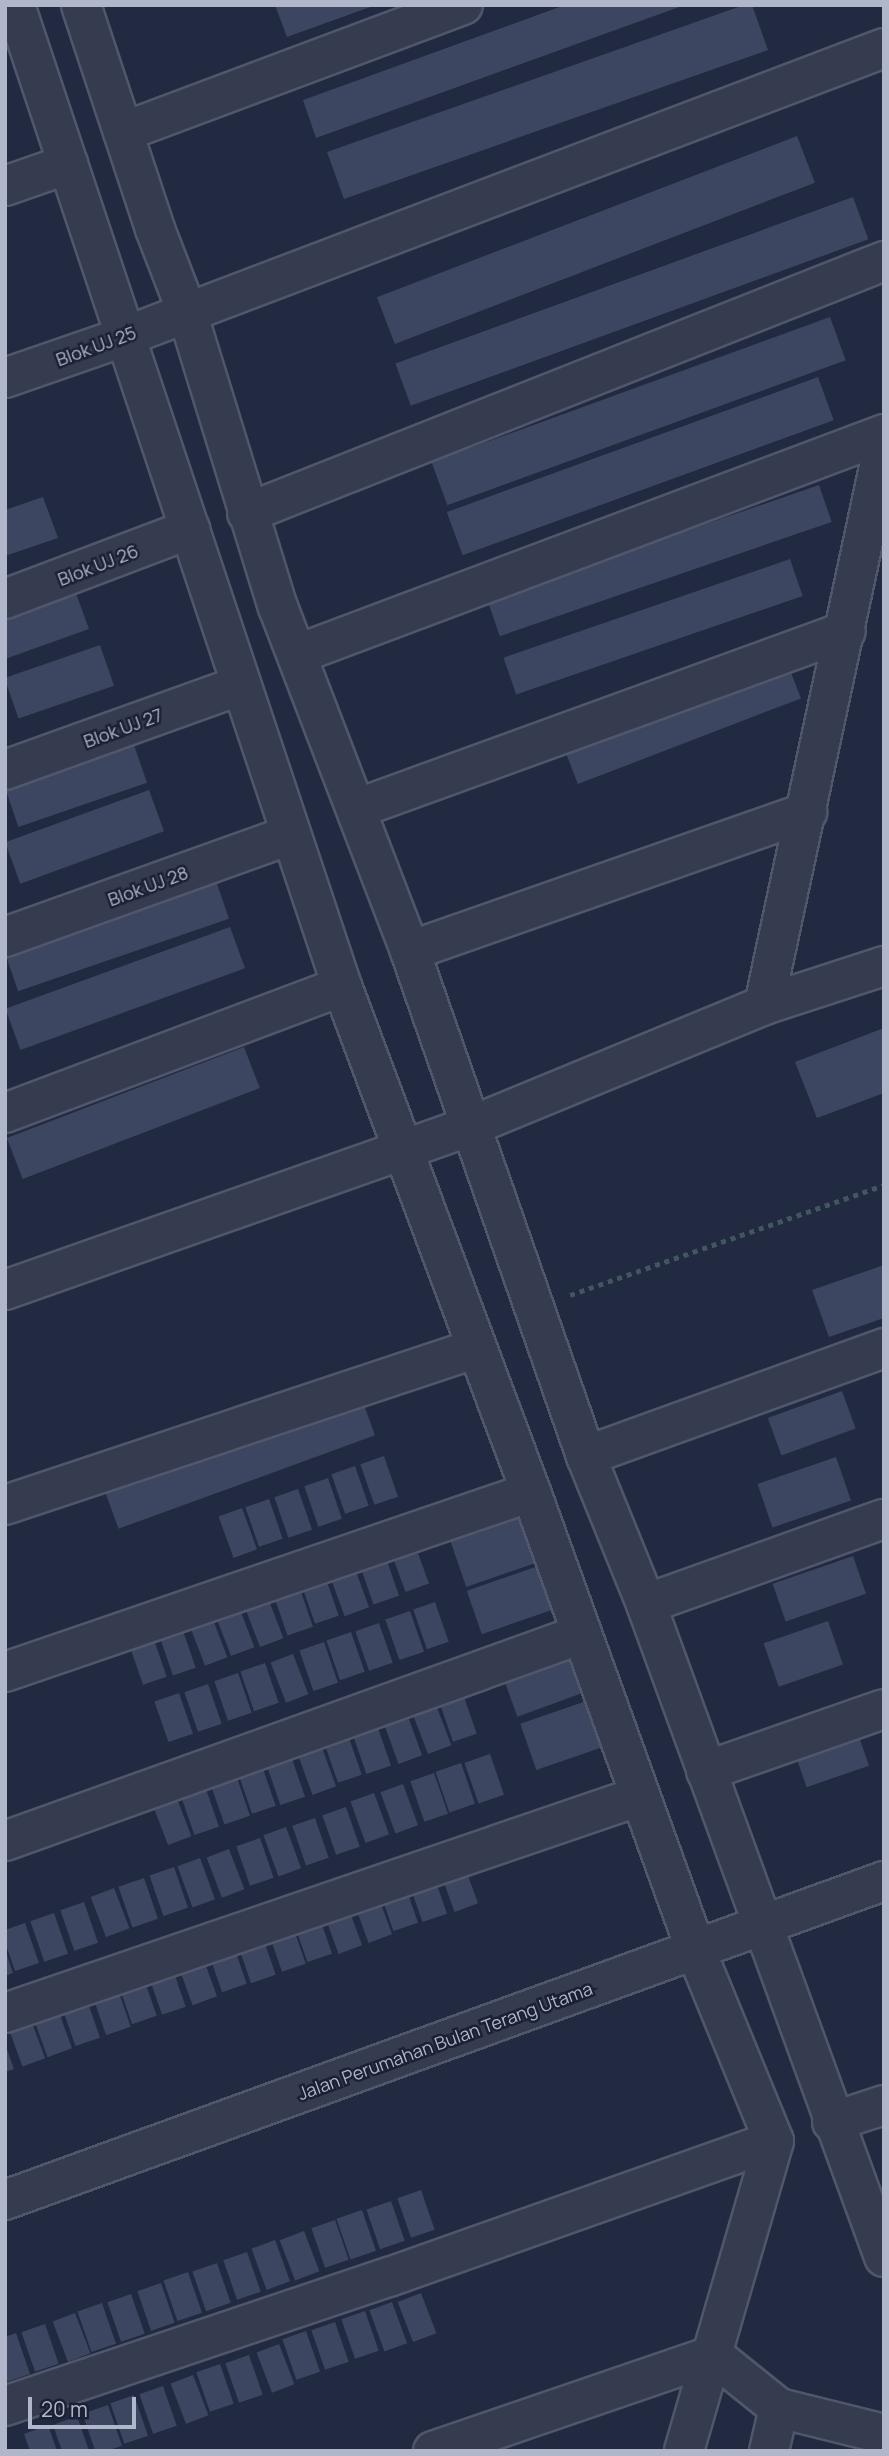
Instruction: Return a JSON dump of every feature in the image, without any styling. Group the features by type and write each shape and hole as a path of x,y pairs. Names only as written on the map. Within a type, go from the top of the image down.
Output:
{"street":[{"path":"81,5 187,312 247,513 282,618 410,951 586,1456 646,1604 832,2122 884,2257"},
{"path":"123,132 463,5"},
{"path":"12,7 126,336 342,986 531,1492 696,1951 774,2141 684,2451"},
{"name":"Blok UJ 25","path":"5,378 126,336 884,48"},
{"path":"5,186 68,164"},
{"path":"247,513 884,261"},
{"path":"298,654 884,434"},
{"path":"764,1005 884,444"},
{"name":"Blok UJ 26","path":"5,599 190,529"},
{"path":"224,636 282,618"},
{"path":"356,809 846,631"},
{"name":"Blok UJ 27","path":"5,770 241,685"},
{"path":"410,951 807,812"},
{"name":"Blok UJ 28","path":"5,937 290,835"},
{"path":"5,1290 471,1126 764,1005 884,966"},
{"path":"5,1113 342,986"},
{"path":"5,1505 476,1348"},
{"path":"586,1456 884,1348"},
{"path":"5,1672 531,1492"},
{"path":"646,1604 884,1519"},
{"path":"5,1841 582,1634"},
{"path":"706,1771 884,1709"},
{"path":"5,2014 640,1796"},
{"name":"Jalan Perumahan Bulan Terang Utama","path":"5,2200 884,1881"},
{"path":"832,2122 884,2105"},
{"path":"5,2406 389,2277 774,2141"},
{"path":"713,2355 779,2408 884,2434"},
{"path":"433,2451 713,2355"},
{"path":"769,2451 779,2408"}],"path":[{"path":"533,1308 884,1185"}],"building":[{"path":"275,5 373,5 373,6 287,37"},
{"path":"565,5 682,6 316,138 303,100"},
{"path":"744,5 752,5 768,50 344,199 327,152"},
{"path":"797,136 815,183 395,344 377,297"},
{"path":"853,197 868,239 411,406 395,364"},
{"path":"830,317 846,360 447,505 432,462"},
{"path":"818,377 834,420 463,555 447,512"},
{"path":"819,485 832,522 500,636 487,599"},
{"path":"43,497 58,538 5,556 5,510"},
{"path":"790,559 803,596 516,695 504,658"},
{"path":"74,588 89,629 5,659 5,613"},
{"path":"100,645 114,686 19,719 5,678"},
{"path":"787,662 801,698 578,784 564,748"},
{"path":"133,742 147,783 18,827 5,786"},
{"path":"149,790 164,831 20,884 5,842"},
{"path":"215,878 229,919 18,991 5,950"},
{"path":"230,927 245,968 20,1050 5,1009"},
{"path":"884,1028 884,1093 817,1118 795,1062"},
{"path":"244,1047 260,1088 23,1179 7,1138"},
{"path":"884,1265 884,1318 829,1337 812,1290"},
{"path":"842,1391 856,1429 781,1456 768,1418"},
{"path":"360,1394 375,1435 119,1529 103,1487"},
{"path":"384,1456 398,1497 374,1505 360,1464"},
{"path":"836,1457 851,1500 772,1528 758,1484"},
{"path":"355,1466 369,1506 345,1514 331,1474"},
{"path":"328,1478 342,1519 318,1527 304,1486"},
{"path":"298,1489 312,1530 288,1538 274,1497"},
{"path":"269,1499 283,1539 259,1547 245,1507"},
{"path":"242,1508 257,1549 234,1558 219,1517"},
{"path":"536,1510 552,1557 466,1587 450,1540"},
{"path":"415,1545 429,1584 406,1592 392,1554"},
{"path":"385,1555 399,1596 373,1604 359,1564"},
{"path":"853,1556 866,1594 786,1621 773,1584"},
{"path":"550,1562 565,1605 482,1634 467,1591"},
{"path":"354,1566 369,1607 345,1616 330,1575"},
{"path":"325,1576 339,1616 315,1624 301,1584"},
{"path":"299,1586 313,1627 287,1635 273,1595"},
{"path":"268,1598 283,1638 260,1647 245,1607"},
{"path":"435,1602 449,1642 427,1649 413,1609"},
{"path":"239,1607 254,1647 231,1656 216,1616"},
{"path":"410,1611 424,1652 399,1660 385,1619"},
{"path":"212,1617 227,1657 205,1666 190,1626"},
{"path":"828,1621 843,1664 779,1687 764,1643"},
{"path":"379,1623 393,1663 369,1671 355,1631"},
{"path":"182,1628 196,1668 173,1676 159,1636"},
{"path":"351,1632 365,1672 340,1680 326,1640"},
{"path":"153,1637 167,1677 143,1685 129,1645"},
{"path":"324,1642 338,1683 313,1691 299,1650"},
{"path":"580,1646 595,1688 517,1717 502,1674"},
{"path":"293,1654 308,1694 286,1703 271,1663"},
{"path":"265,1663 279,1703 254,1711 240,1671"},
{"path":"238,1673 252,1713 228,1721 214,1681"},
{"path":"208,1684 222,1724 198,1732 184,1692"},
{"path":"179,1693 193,1734 168,1742 154,1701"},
{"path":"463,1694 477,1734 453,1742 439,1702"},
{"path":"595,1698 611,1744 536,1770 520,1724"},
{"path":"436,1705 451,1745 428,1754 413,1714"},
{"path":"407,1714 422,1755 399,1764 384,1723"},
{"path":"377,1725 391,1766 366,1774 352,1733"},
{"path":"855,1725 869,1766 807,1787 793,1746"},
{"path":"348,1735 362,1775 338,1783 324,1743"},
{"path":"321,1745 336,1786 313,1795 298,1754"},
{"path":"490,1754 504,1795 478,1803 464,1763"},
{"path":"291,1756 305,1797 280,1805 266,1764"},
{"path":"461,1763 475,1804 449,1812 435,1772"},
{"path":"262,1766 276,1806 252,1814 238,1774"},
{"path":"434,1773 448,1814 424,1822 410,1781"},
{"path":"236,1775 250,1816 224,1824 210,1784"},
{"path":"403,1784 418,1825 395,1834 380,1792"},
{"path":"205,1786 219,1827 194,1835 180,1794"},
{"path":"374,1793 389,1834 366,1843 351,1802"},
{"path":"176,1796 191,1836 168,1845 153,1805"},
{"path":"346,1807 360,1847 336,1855 322,1815"},
{"path":"315,1818 329,1858 306,1866 292,1826"},
{"path":"286,1827 301,1868 278,1877 263,1835"},
{"path":"260,1838 274,1878 250,1886 236,1846"},
{"path":"229,1849 244,1889 222,1898 207,1858"},
{"path":"200,1858 215,1899 192,1908 177,1866"},
{"path":"463,1862 478,1903 455,1912 440,1871"},
{"path":"174,1867 188,1908 163,1916 149,1875"},
{"path":"433,1873 447,1914 422,1922 408,1881"},
{"path":"144,1878 158,1919 132,1927 118,1887"},
{"path":"404,1882 418,1923 393,1931 379,1890"},
{"path":"114,1888 129,1928 106,1937 91,1897"},
{"path":"377,1893 392,1934 369,1943 354,1902"},
{"path":"84,1902 98,1943 74,1951 60,1910"},
{"path":"347,1904 362,1945 339,1954 324,1913"},
{"path":"54,1913 68,1954 44,1962 30,1921"},
{"path":"318,1913 332,1954 307,1962 293,1921"},
{"path":"25,1923 39,1963 15,1971 5,1942 5,1930"},
{"path":"292,1924 306,1964 282,1972 268,1932"},
{"path":"262,1935 276,1975 251,1983 237,1943"},
{"path":"233,1944 247,1984 222,1992 208,1952"},
{"path":"5,1953 13,1973 5,1976"},
{"path":"202,1955 217,1996 193,2005 178,1964"},
{"path":"172,1967 186,2007 162,2015 148,1975"},
{"path":"143,1976 157,2016 132,2024 118,1984"},
{"path":"117,1987 131,2027 106,2035 92,1995"},
{"path":"86,1997 100,2038 75,2046 61,2005"},
{"path":"57,2007 72,2048 48,2057 33,2016"},
{"path":"30,2017 45,2058 22,2067 7,2025"},
{"path":"5,2044 14,2069 5,2072"},
{"path":"421,2190 435,2230 411,2238 397,2198"},
{"path":"391,2201 405,2241 380,2249 366,2209"},
{"path":"362,2210 376,2251 350,2259 336,2219"},
{"path":"335,2220 349,2260 325,2268 311,2228"},
{"path":"304,2231 319,2271 295,2280 280,2240"},
{"path":"275,2240 290,2281 267,2290 252,2249"},
{"path":"247,2252 261,2292 237,2300 223,2260"},
{"path":"217,2263 231,2303 206,2311 192,2271"},
{"path":"188,2272 202,2313 177,2321 163,2280"},
{"path":"161,2283 175,2323 151,2331 137,2291"},
{"path":"421,2293 436,2333 413,2342 398,2302"},
{"path":"131,2294 145,2334 121,2342 107,2302"},
{"path":"392,2302 407,2343 384,2352 369,2310"},
{"path":"102,2303 116,2344 91,2352 77,2311"},
{"path":"365,2311 379,2351 355,2359 341,2319"},
{"path":"75,2313 90,2353 68,2362 53,2322"},
{"path":"335,2322 349,2362 325,2370 311,2330"},
{"path":"45,2324 59,2364 35,2372 21,2332"},
{"path":"306,2331 320,2372 296,2380 282,2339"},
{"path":"16,2333 30,2374 6,2382 5,2337"},
{"path":"279,2344 294,2384 272,2393 257,2353"},
{"path":"249,2355 263,2395 239,2403 225,2363"},
{"path":"220,2364 234,2404 210,2412 196,2372"},
{"path":"193,2375 208,2415 186,2424 171,2384"},
{"path":"163,2386 177,2426 153,2434 139,2394"},
{"path":"134,2395 148,2436 124,2444 110,2403"},
{"path":"108,2405 122,2446 106,2451 95,2451 82,2414"},
{"path":"77,2416 89,2451 62,2451 53,2425"},
{"path":"48,2425 57,2451 30,2451 24,2434"}]}
